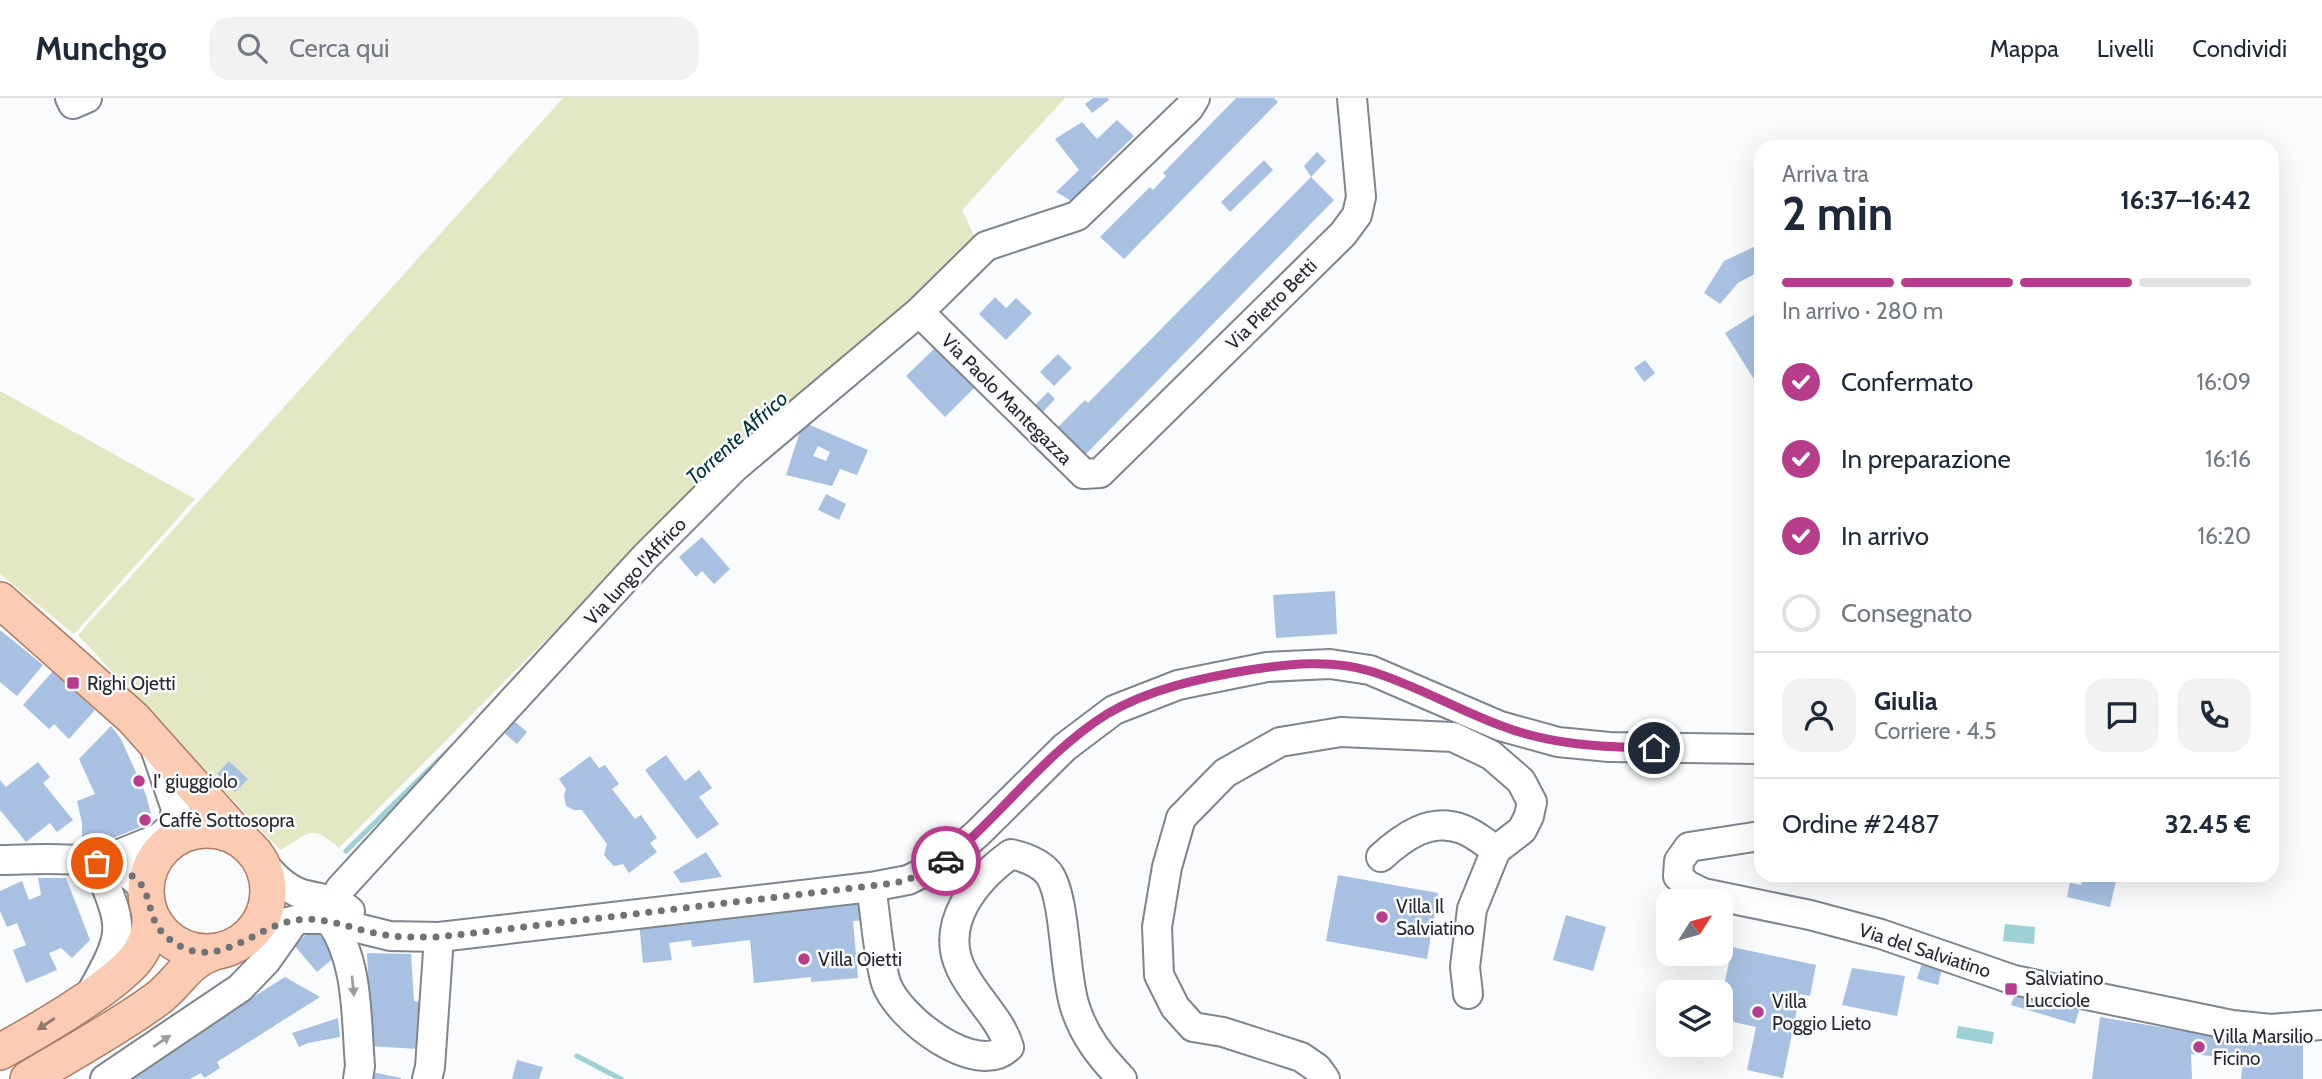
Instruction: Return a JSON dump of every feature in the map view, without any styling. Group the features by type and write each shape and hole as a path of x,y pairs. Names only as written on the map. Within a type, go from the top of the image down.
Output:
{"main road":[{"path":"0,600 83,671 144,730 191,781 251,850 266,874 268,891 266,908 259,923 248,936 226,949 188,965 168,989 140,1011 29,1079"},
{"path":"0,1052 91,995 135,960 147,940 161,866 193,824 198,810 191,781"},
{"path":"161,866 215,830 251,850"},
{"path":"161,866 158,928 183,948 214,952"}],"street":[{"path":"70,98 73,104 88,98"},
{"name":"Via lungo l'Affrico","path":"105,1079 240,988 318,915 645,557 736,467 919,312 986,246 1077,216 1189,108 1195,98"},
{"name":"Via Pietro Betti","path":"1100,473 1343,234 1357,215 1361,197 1352,98"},
{"name":"Via Paolo Mantegazza","path":"919,312 1084,474 1100,473"},
{"path":"248,936 276,924 318,915 379,934 439,937 872,887 908,880 945,862 1065,747 1114,710 1178,685 1267,667 1329,664 1370,670 1500,726 1558,742 1609,747 1754,750"},
{"path":"0,860 130,868 161,866 176,821 176,809 154,746 144,730"},
{"path":"1325,1079 1317,1068 1301,1057 1223,1032 1193,1027 1175,1007 1159,975 1157,927 1167,867 1181,818 1225,773 1280,742 1341,732 1453,737 1491,755 1521,781 1532,802 1529,816 1522,830 1496,850 1472,909 1465,967 1468,994"},
{"path":"1381,857 1406,836 1426,826 1462,829 1496,850"},
{"name":"Via del Salviatino","path":"1754,837 1689,847 1679,860 1678,876 1687,885 1703,893 1810,915 1881,934 2014,980 2232,1025 2271,1029 2322,1025"},
{"path":"251,850 269,871 295,891 343,942 351,968 360,1066 358,1079"},
{"path":"872,887 886,984 903,1013 942,1049 984,1062 1004,1055 1009,1047 1003,1028 961,969 954,948 956,924 969,895 989,869 1011,854 1027,858 1048,873 1056,891 1074,1006 1088,1041 1122,1079"},
{"path":"91,995 108,962 119,929 106,865"},
{"path":"427,1079 439,937"}],"green space":[{"path":"563,98 1065,98 962,210 977,242 680,505 339,848 321,835 310,833 280,850 78,635"},
{"path":"0,391 195,499 74,634 0,574"}],"water":[{"path":"2005,924 2035,927 2034,944 2003,941"},
{"path":"1958,1026 1994,1032 1992,1044 1956,1038"}],"building":[{"path":"1093,98 1109,100 1092,113 1085,104"},
{"path":"1236,98 1274,98 1278,102 1124,259 1100,237 1150,187 1153,190 1166,176 1163,173"},
{"path":"1117,120 1134,136 1091,178 1096,181 1075,203 1056,192 1079,170 1055,139 1082,122 1097,139"},
{"path":"1317,152 1326,161 1311,177 1304,166"},
{"path":"1264,160 1273,170 1230,212 1221,202"},
{"path":"1311,177 1334,200 1082,458 1054,431 1085,400 1088,403"},
{"path":"1754,247 1754,274 1738,283 1720,304 1704,293 1724,261"},
{"path":"995,297 1006,308 1016,298 1032,313 1006,340 979,314"},
{"path":"1754,315 1754,379 1725,333"},
{"path":"936,347 975,387 945,417 906,376"},
{"path":"1058,354 1072,368 1054,386 1040,372"},
{"path":"1645,360 1655,373 1644,382 1634,368"},
{"path":"1048,392 1055,399 1040,415 1033,407"},
{"path":"803,422 868,450 857,475 840,469 832,486 786,475","holes":["818,446 830,452 826,461 813,456"]},
{"path":"826,494 846,504 839,520 818,510"},
{"path":"702,537 730,569 714,584 702,571 696,577 679,557"},
{"path":"1335,591 1337,634 1276,638 1273,595"},
{"path":"0,630 43,665 17,696 0,682"},
{"path":"53,671 95,710 69,739 54,724 49,729 23,705"},
{"path":"512,719 527,732 517,744 502,731"},
{"path":"111,726 121,739 146,795 153,822 103,842 82,840 82,823 77,801 95,794 79,759"},
{"path":"666,755 685,781 699,770 712,788 699,797 719,824 697,839 645,770"},
{"path":"590,756 599,768 605,765 619,784 612,789 635,819 641,815 657,838 650,843 657,852 629,873 623,864 614,866 604,855 607,844 582,810 566,806 566,789 559,779"},
{"path":"229,761 248,779 235,792 217,774"},
{"path":"38,762 50,777 43,783 73,820 57,832 50,823 26,842 0,810 0,780 6,787"},
{"path":"706,852 722,877 681,883 673,872"},
{"name":"Villa Il Salviatino","path":"1338,875 1438,893 1427,959 1326,941"},
{"path":"38,878 66,878 90,940 72,958 61,948 49,953 57,970 26,983 13,950 26,945 17,923 7,927 0,911 0,891 22,881 29,900 41,895"},
{"path":"2082,882 2116,882 2110,907 2067,897 2070,883 2081,885"},
{"name":"Villa Oietti","path":"863,901 865,920 853,921 858,978 811,982 811,977 754,983 750,940 692,947 691,940 669,943 672,960 643,963 639,923"},
{"path":"1566,915 1606,927 1593,971 1553,960"},
{"path":"314,928 336,956 317,972 294,945"},
{"name":"Villa Poggio Lieto","path":"1733,947 1816,965 1810,996 1800,994 1783,1078 1747,1070 1756,1027 1733,1022 1733,980 1725,980 1728,966 1733,966"},
{"path":"367,953 411,954 414,1001 423,1003 419,1049 367,1046 362,975 368,975"},
{"path":"1922,963 1942,969 1938,985 1917,979"},
{"path":"1852,968 1905,976 1897,1016 1842,1005"},
{"path":"285,977 320,997 217,1062 220,1068 204,1078 201,1073 190,1079 123,1079"},
{"path":"2016,991 2079,1010 2075,1024 2011,1005"},
{"name":"Villa Marsilio Ficino","path":"2100,1017 2213,1036 2303,1040 2303,1079 2241,1079 2243,1059 2191,1054 2192,1079 2092,1079"},
{"path":"338,1018 340,1037 299,1047 292,1033"},
{"path":"517,1060 543,1067 539,1079 512,1079"},
{"path":"372,1072 401,1078 401,1079 371,1079"}],"waterway":[{"name":"Torrente Affrico","path":"346,851 455,744"},
{"path":"577,1056 621,1079"}],"way so far":[{"path":"97,863 126,872 141,884 150,915 169,940 183,948 214,952 238,944 248,936 276,924 295,920 321,919 390,936 439,937 477,934 872,887 908,880 946,861"}],"place":[{"name":"Righi Ojetti","path":"73,683"},
{"name":"I' giuggiolo","path":"139,781"},
{"name":"Caffè Sottosopra","path":"145,820"},
{"name":"Villa Il Salviatino","path":"1382,917"},
{"name":"Villa Oietti","path":"804,959"},
{"name":"Salviatino Lucciole","path":"2011,989"},
{"name":"Villa Poggio Lieto","path":"1758,1012"},
{"name":"Villa Marsilio Ficino","path":"2199,1047"}],"route":[{"path":"946,861 1065,747 1114,710 1178,685 1267,667 1329,664 1370,670 1518,732 1558,742 1654,748"}]}
